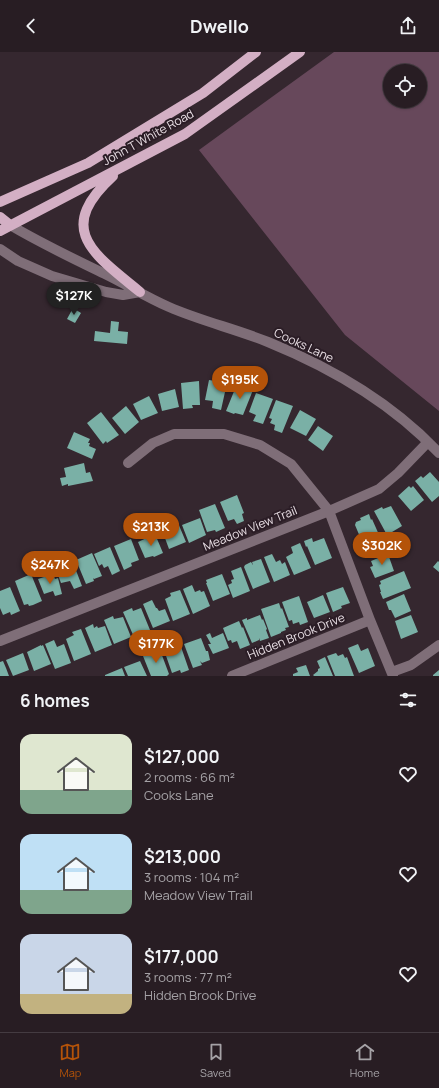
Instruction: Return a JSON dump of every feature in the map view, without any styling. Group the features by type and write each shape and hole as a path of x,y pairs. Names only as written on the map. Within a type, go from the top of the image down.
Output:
{"main road":[{"name":"John T White Road","path":"0,202 88,163 203,93 256,52"},
{"name":"John T White Road","path":"0,231 185,134 300,52"},
{"path":"123,166 100,187 92,197 86,210 83,229 88,244 102,261 140,292"},
{"name":"Cooks Lane","path":"0,217 10,225"}],"street":[{"name":"Cooks Lane","path":"10,225 37,241 168,307 268,342 323,366 385,405 439,453"},
{"path":"0,249 18,261 52,276 106,292 123,295 140,292"},
{"path":"128,463 153,443 174,434 224,434 260,445 291,464 329,511 370,620 393,674 411,665 439,645"},
{"name":"Meadow View Trail","path":"0,641 329,511 380,489 428,442"},
{"name":"Hidden Brook Drive","path":"232,676 370,620"}],"shaded area":[{"path":"334,52 439,52 439,411 345,335 199,150"}],"building":[{"path":"73,308 81,313 75,323 67,319"},
{"path":"111,321 119,322 118,331 128,332 127,344 94,341 95,331 110,333"},
{"path":"209,380 227,383 221,410 212,408 213,401 205,400"},
{"path":"199,381 200,405 192,405 193,408 183,409 181,383"},
{"path":"237,384 253,390 243,415 226,411"},
{"path":"175,389 179,407 162,411 158,394"},
{"path":"256,393 273,399 263,424 253,421 256,415 249,412"},
{"path":"149,396 158,413 141,420 133,404"},
{"path":"276,400 293,406 282,433 274,430 275,425 270,423 272,419 269,418"},
{"path":"126,406 139,422 125,434 112,418"},
{"path":"300,410 316,419 306,436 290,428"},
{"path":"101,412 119,435 103,444 87,423"},
{"path":"318,426 333,436 323,451 308,440"},
{"path":"74,432 90,439 88,443 90,443 89,446 96,449 92,459 67,448"},
{"path":"84,463 86,473 90,472 93,481 62,486 60,478 66,477 64,468"},
{"path":"430,472 439,482 439,496 432,502 415,481 421,476 423,478"},
{"path":"409,486 411,488 413,486 424,500 411,511 398,496"},
{"path":"237,495 244,513 242,514 244,521 237,524 234,519 228,521 220,502"},
{"path":"215,504 225,528 216,532 215,530 207,532 199,510"},
{"path":"391,506 402,526 387,535 374,511 382,507 383,509"},
{"path":"369,514 380,537 363,544 355,525 356,522 361,520 360,518"},
{"path":"200,518 206,535 189,543 182,525"},
{"path":"178,523 186,542 169,549 162,530"},
{"path":"155,534 163,553 154,557 145,558 138,542"},
{"path":"312,538 313,542 324,538 332,558 315,565 304,541"},
{"path":"131,539 139,560 131,563 132,566 124,570 114,546"},
{"path":"300,543 311,568 294,575 286,557 293,553 291,547"},
{"path":"110,547 120,571 112,575 108,566 104,568 102,564 99,566 94,554"},
{"path":"92,553 102,576 93,578 94,581 86,584 76,560"},
{"path":"272,554 276,562 280,560 282,564 285,562 290,575 274,582 264,557"},
{"path":"388,554 394,571 375,578 370,567 373,566 371,561"},
{"path":"261,559 270,582 253,589 244,567 251,562 253,565 252,562"},
{"path":"72,560 82,586 74,589 70,581 61,583 55,567"},
{"path":"438,561 439,562 439,572 433,567"},
{"path":"241,567 250,591 233,598 228,585 232,583 231,580 234,579 231,571"},
{"path":"404,571 411,588 383,599 380,592 380,581"},
{"path":"31,574 42,601 29,606 28,604 24,605 15,581"},
{"path":"53,574 55,579 58,578 62,594 55,596 53,591 44,594 38,579"},
{"path":"222,574 230,594 213,601 206,580"},
{"path":"192,585 195,592 200,590 201,592 204,591 210,606 193,614 183,589"},
{"path":"10,587 20,611 11,615 10,612 3,615 0,608 0,591"},
{"path":"343,587 350,603 341,606 342,608 333,612 326,593"},
{"path":"180,590 190,614 173,621 165,599 171,596 170,593"},
{"path":"404,594 411,611 395,618 391,610 389,610 386,602"},
{"path":"323,595 330,612 314,618 307,602"},
{"path":"299,596 308,622 300,625 299,622 293,624 292,620 289,621 282,602"},
{"path":"152,600 159,611 165,609 170,621 153,628 143,604"},
{"path":"279,603 289,627 285,628 286,630 281,633 271,637 261,609"},
{"path":"132,608 133,611 141,608 150,630 134,637 123,612"},
{"path":"260,615 267,629 269,638 260,641 259,638 259,640 252,643 242,620 247,618 247,620"},
{"path":"411,615 418,632 401,639 395,621"},
{"path":"113,616 114,619 123,617 131,637 114,644 104,620"},
{"path":"239,621 250,645 240,649 237,641 232,643 231,640 228,641 223,628"},
{"path":"93,624 94,628 97,626 98,628 105,626 112,645 95,652 85,628"},
{"path":"81,629 91,654 74,661 66,639 74,635 72,632"},
{"path":"210,633 212,638 223,633 229,648 213,654 208,644 211,644 206,635"},
{"path":"201,638 206,651 208,651 210,660 202,663 200,661 202,665 193,668 184,644"},
{"path":"54,640 57,647 64,644 71,663 55,669 45,644"},
{"path":"180,644 189,670 181,673 180,670 172,673 164,650"},
{"path":"358,644 361,651 368,648 375,666 359,673 348,648"},
{"path":"43,645 51,664 34,671 27,652"},
{"path":"160,650 169,674 167,676 151,676 143,656"},
{"path":"23,653 29,670 13,676 6,660"},
{"path":"336,653 338,656 343,654 345,658 347,657 354,676 335,676 327,656"},
{"path":"325,657 333,676 314,676 313,675 320,668 317,661"},
{"path":"3,661 9,676 0,676 0,662"},
{"path":"140,661 147,676 128,676 124,667"},
{"path":"306,665 310,676 293,676 293,674 298,672 296,668"},
{"path":"122,668 125,676 105,676 105,675"},
{"path":"439,670 439,676 433,676 433,675"}]}
